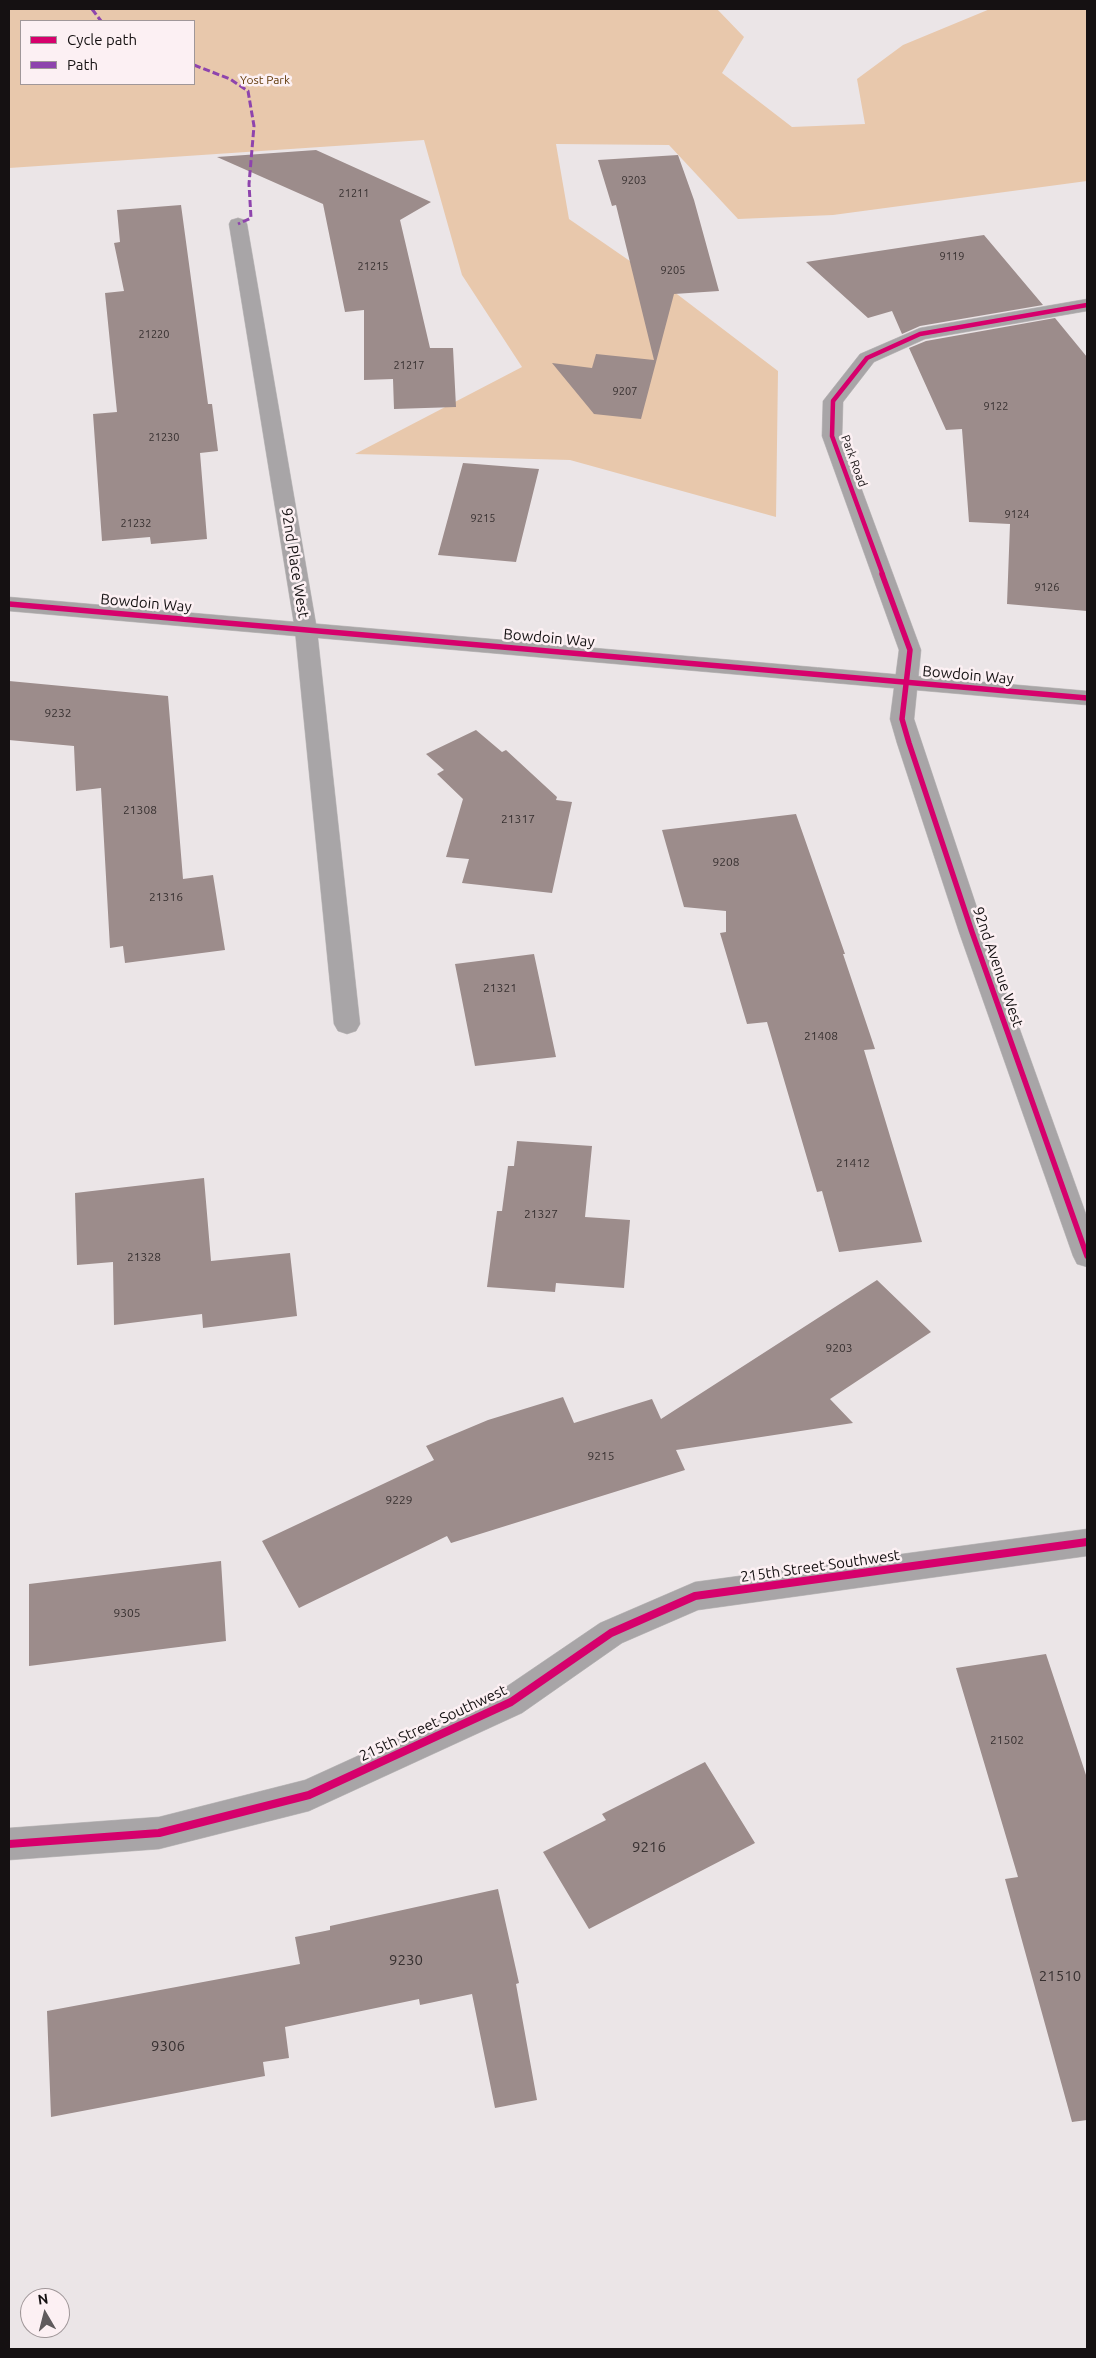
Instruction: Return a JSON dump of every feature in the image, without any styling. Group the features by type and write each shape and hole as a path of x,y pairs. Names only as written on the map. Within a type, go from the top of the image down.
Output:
{"street":[{"name":"92nd Place West","path":"238,224 306,630 347,1024"},
{"name":"Park Road","path":"907,682 910,650 832,436 833,401 867,358 920,334 1087,305"},
{"name":"Bowdoin Way","path":"9,604 1087,698"},
{"name":"92nd Avenue West","path":"907,682 902,719 909,742 972,932 1087,1256"},
{"name":"215th Street Southwest","path":"9,1844 160,1833 309,1795 511,1702 611,1633 696,1596 1087,1542"}],"green space":[{"name":"Yost Park","path":"9,9 717,9 744,37 722,73 792,127 865,124 857,79 903,45 990,9 1087,9 1087,181 833,215 738,219 669,145 556,144 569,219 669,288 778,371 776,517 570,460 355,454 522,367 462,275 424,140 9,168"}],"building":[{"path":"316,150 431,202 400,220 430,348 453,348 456,407 394,409 393,379 364,380 364,310 345,312 323,204 217,157"},
{"path":"678,155 694,200 719,291 674,294 641,419 594,414 552,363 592,368 596,354 654,360 616,205 612,206 598,160"},
{"path":"181,205 208,404 212,404 218,451 200,453 207,539 151,544 150,537 102,541 93,414 117,412 105,293 124,291 114,243 120,242 117,210"},
{"path":"984,235 1043,305 920,326 902,334 892,311 868,318 806,262"},
{"path":"1055,318 1087,357 1087,611 1007,604 1010,524 969,522 962,429 946,430 909,348 926,341"},
{"path":"463,463 539,469 516,562 438,555"},
{"path":"9,681 168,696 183,879 213,875 225,950 125,963 123,946 110,948 101,788 76,791 74,746 9,740"},
{"path":"476,730 502,752 506,750 557,797 556,800 572,802 552,893 462,883 469,859 446,857 463,799 437,774 444,770 426,754"},
{"path":"796,814 845,954 843,954 875,1049 864,1050 922,1242 839,1252 822,1191 817,1192 767,1022 747,1024 720,933 726,932 726,911 684,907 662,830"},
{"path":"534,954 556,1057 475,1066 455,964"},
{"path":"517,1141 592,1146 585,1217 630,1220 624,1288 556,1283 555,1292 487,1287 497,1211 502,1211 508,1166 514,1166"},
{"path":"204,1178 211,1261 290,1253 297,1316 203,1328 202,1314 114,1325 113,1262 77,1265 75,1193"},
{"path":"877,1280 931,1332 830,1399 853,1423 676,1450 685,1470 451,1543 447,1536 299,1608 262,1541 434,1460 426,1446 488,1420 563,1397 574,1423 652,1399 661,1419"},
{"path":"221,1561 226,1641 29,1666 29,1584"},
{"path":"1046,1654 1087,1778 1087,2120 1072,2122 1005,1879 1018,1877 956,1668"},
{"path":"705,1762 755,1843 589,1929 543,1852 606,1820 602,1814"},
{"path":"498,1889 519,1983 516,1984 537,2100 495,2108 472,1994 420,2005 419,1999 285,2027 289,2058 263,2062 265,2076 51,2117 47,2011 300,1964 295,1937 330,1930 330,1926"}],"marked path":[{"path":"92,9 100,20"},
{"path":"195,65 230,79 248,91 254,126 249,184 251,218 238,224"}],"cycle path":[{"path":"1087,305 920,334 867,358 833,401 832,436 910,650 902,719 909,743 972,932 1087,1256"},
{"path":"9,604 1087,698"},
{"path":"9,1844 159,1833 309,1795 511,1702 611,1633 695,1596 1087,1542"}]}
